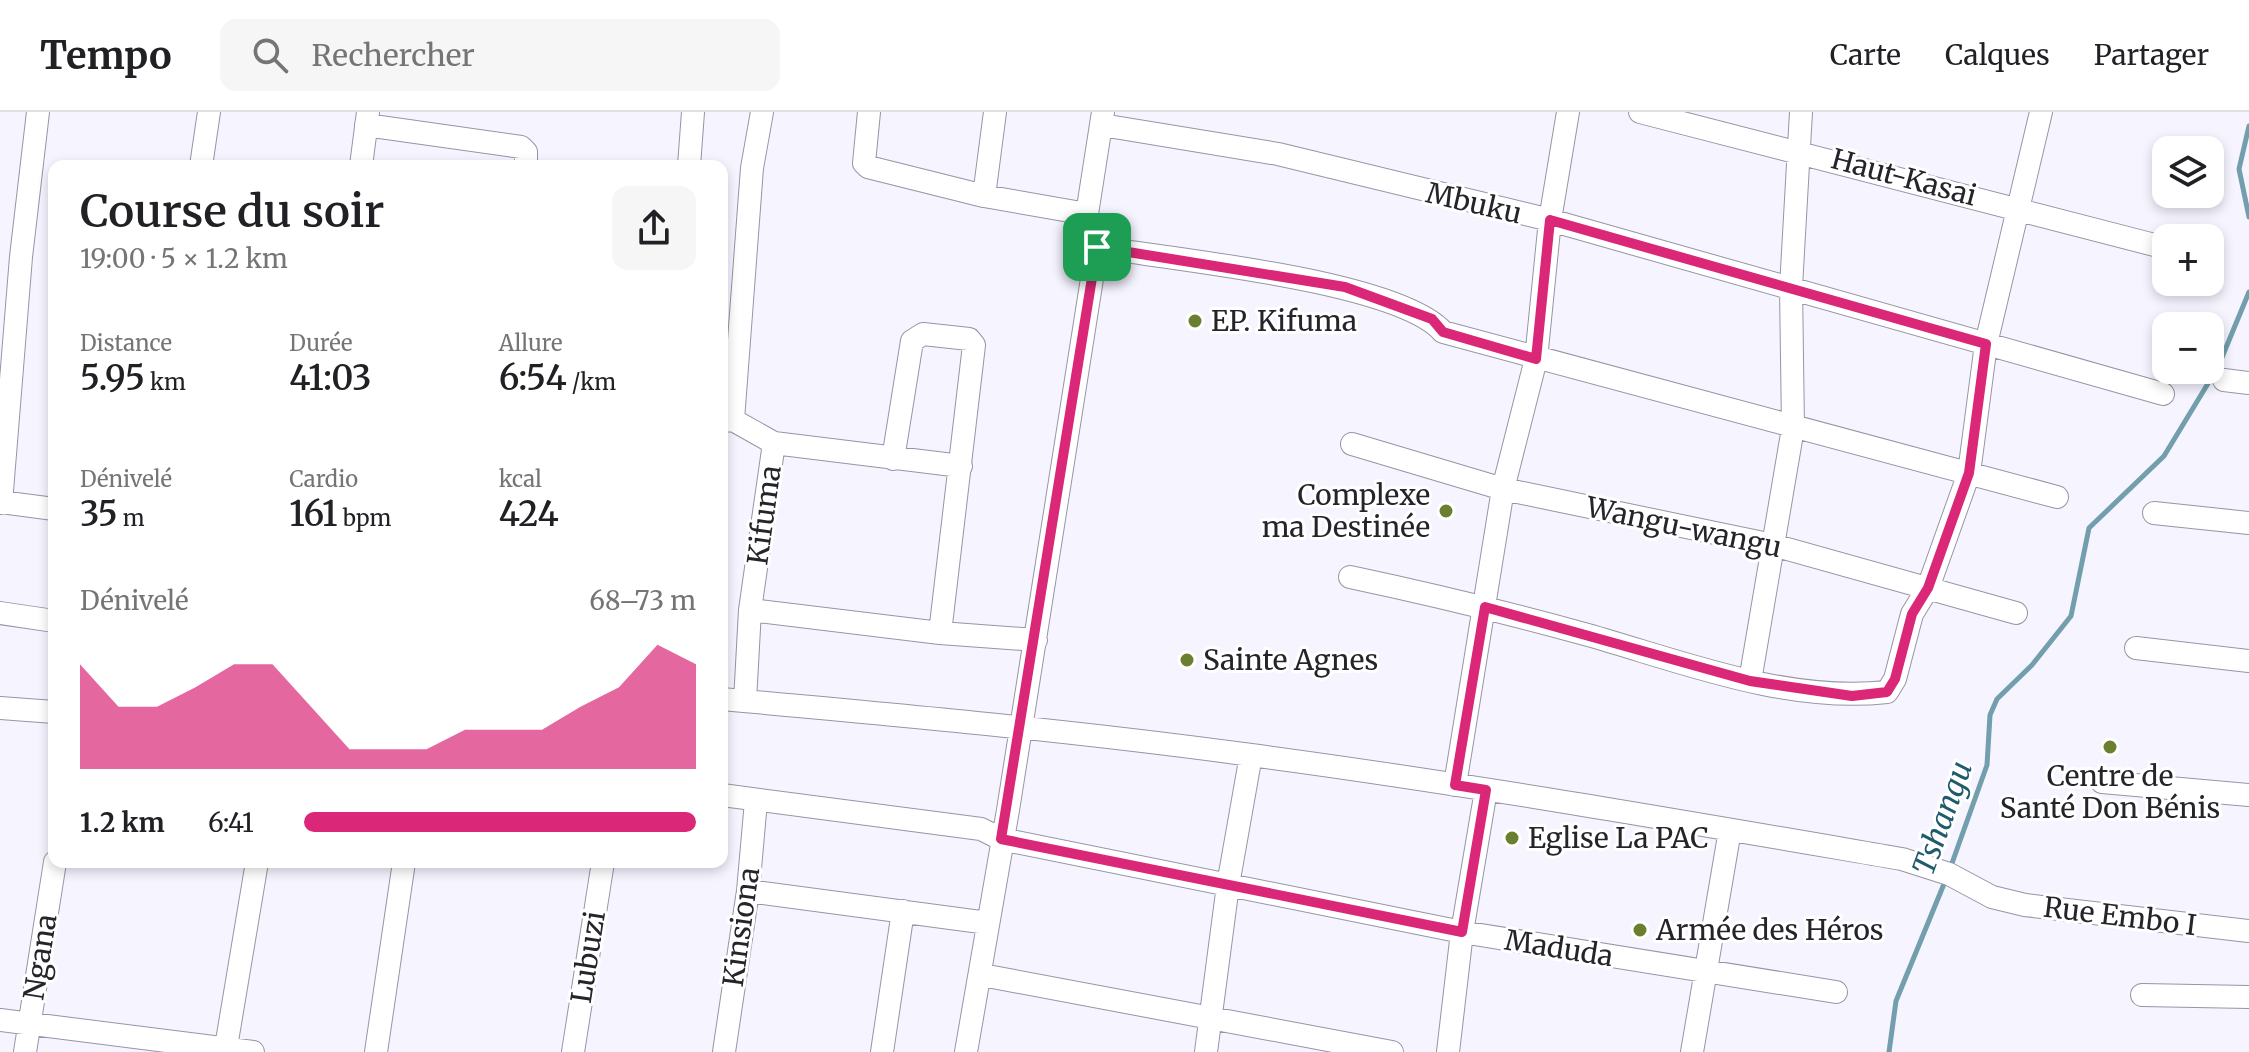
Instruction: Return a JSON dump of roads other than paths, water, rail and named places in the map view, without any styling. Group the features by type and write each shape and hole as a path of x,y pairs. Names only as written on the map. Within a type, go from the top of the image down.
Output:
{"street":[{"path":"38,112 11,256 0,502 48,508"},
{"path":"689,160 693,112"},
{"path":"728,386 752,168 762,112"},
{"path":"869,112 864,163 868,167 984,196 1087,214"},
{"path":"984,196 995,112"},
{"path":"1455,785 1503,489 1536,359 1550,220 1568,112"},
{"name":"Haut-Kasai","path":"1640,112 1798,150 2152,244"},
{"path":"1750,681 1793,428 1791,287 1801,112"},
{"path":"1350,577 1485,607 1750,681 1852,696 1887,692 1895,679 1912,614 1928,588 1969,473 1986,344 2041,112"},
{"path":"201,160 203,113"},
{"path":"362,160 367,118 521,147 526,152 526,160"},
{"path":"966,1052 982,975 1001,839 1036,640 1097,247 1087,214 1102,119"},
{"name":"Mbuku","path":"1102,119 1278,154 1550,220 2163,394"},
{"path":"1097,247 1345,287 1432,319 1443,332 2057,497"},
{"path":"893,459 912,341 923,334 965,338 974,345 940,633"},
{"path":"2224,380 2249,383"},
{"path":"728,420 774,443"},
{"name":"Kifuma","path":"745,701 750,610 774,443 961,466"},
{"name":"Wangu-wangu","path":"1352,444 1503,489 1773,545 2016,613"},
{"path":"2154,513 2249,523"},
{"path":"750,610 940,633 1036,640"},
{"path":"0,613 48,620"},
{"path":"2136,648 2249,661"},
{"name":"Rue Embo I","path":"728,700 1021,727 1251,755 1455,785 1902,859 1949,874 1992,897 2057,911 2249,931"},
{"path":"0,708 48,712"},
{"path":"1206,1052 1228,885 1251,755"},
{"path":"2102,782 2249,795"},
{"path":"1448,1052 1462,932 1486,790"},
{"name":"Maduda","path":"728,796 967,826 994,833 1001,839 1462,932 1836,992"},
{"name":"Kinsiona","path":"724,1052 748,891 756,801"},
{"path":"1692,1052 1730,830"},
{"name":"Ngana","path":"25,1052 54,868"},
{"path":"226,1047 256,868"},
{"path":"376,1052 403,868"},
{"name":"Lubuzi","path":"573,1052 602,868"},
{"path":"748,891 988,923"},
{"path":"882,1052 903,911"},
{"path":"982,975 1392,1052"},
{"path":"2142,995 2249,997"},
{"path":"0,1020 253,1052"}],"waterway":[{"name":"Tshangu","path":"2249,126 2239,169 2249,217"},
{"name":"Tshangu","path":"1951,866 1987,765 1990,715 1997,699 2032,665 2071,616 2089,528 2164,456 2218,367 2249,292"},
{"name":"Tshangu","path":"1889,1052 1896,1001 1946,879"}],"place":[{"name":"EP. Kifuma","path":"1195,321"},
{"name":"Complexe ma Destinée","path":"1446,511"},
{"name":"Sainte Agnes","path":"1187,660"},
{"name":"Centre de Santé Don Bénis","path":"2110,747"},
{"name":"Eglise La PAC","path":"1512,838"},
{"name":"Armée des Héros","path":"1640,930"}]}
